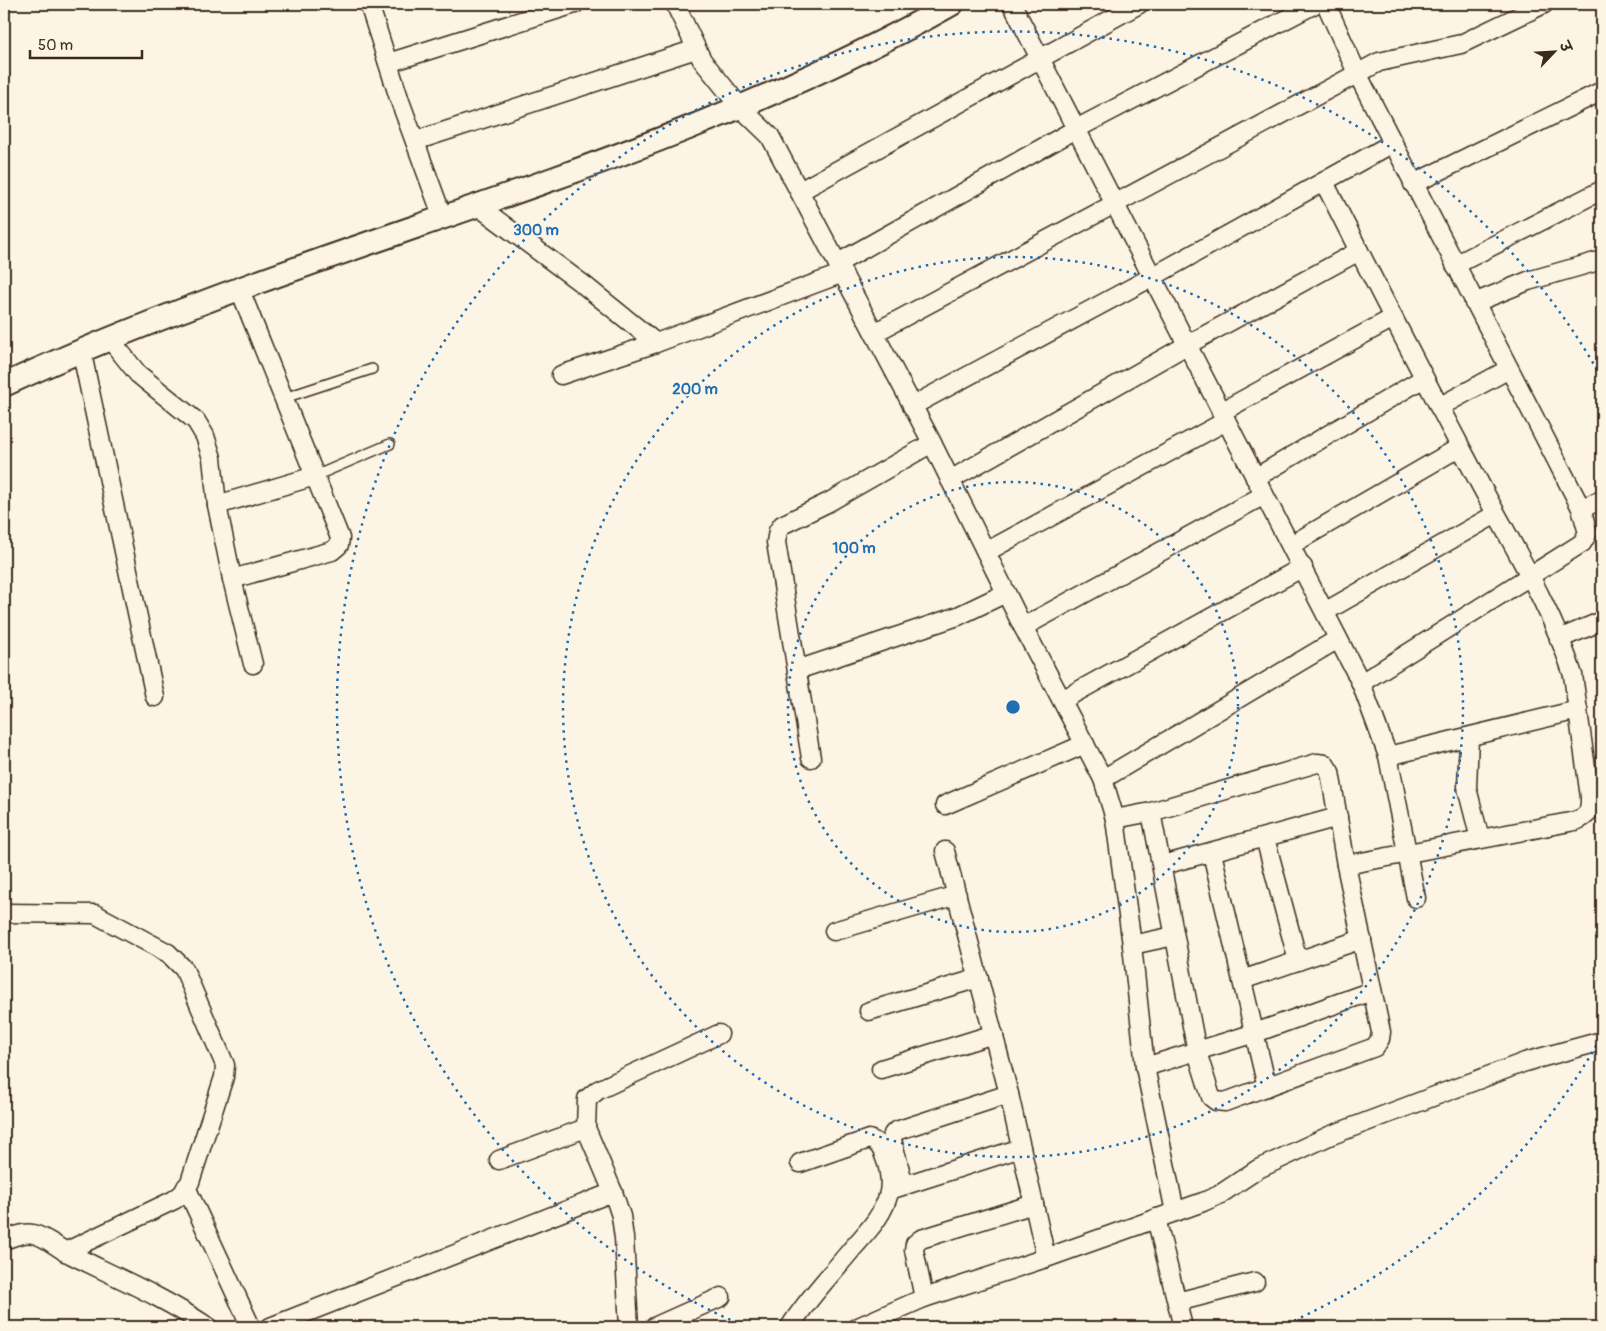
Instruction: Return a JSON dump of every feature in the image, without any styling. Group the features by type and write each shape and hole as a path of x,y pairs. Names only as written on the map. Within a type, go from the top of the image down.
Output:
{"street":[{"path":"369,4 443,218"},
{"path":"388,63 575,4"},
{"path":"675,4 702,60 740,107 770,136 932,443 1023,627 1103,779 1115,818 1132,945 1145,1067 1175,1212"},
{"path":"4,385 109,338 478,206 740,107 910,28 950,4"},
{"path":"1012,4 1255,478 1326,611 1361,683 1388,756 1416,898"},
{"path":"800,191 1139,4"},
{"path":"561,375 656,343 840,268 1076,129 1315,4"},
{"path":"1326,4 1413,184 1581,508 1588,533 1582,543 1361,683"},
{"path":"874,333 1114,202 1379,62 1397,56 1461,44 1544,4"},
{"path":"415,141 696,49"},
{"path":"1413,184 1602,91"},
{"path":"912,406 1152,277 1393,143"},
{"path":"1324,182 1424,378 1529,577 1558,638 1573,675 1590,797 1590,811 1585,817 1346,865"},
{"path":"1455,265 1602,190"},
{"path":"478,206 656,343"},
{"path":"950,480 1187,345 1359,252"},
{"path":"1474,303 1528,280 1602,260"},
{"path":"232,579 332,551 339,545 340,538 240,290"},
{"path":"986,552 1393,318"},
{"path":"109,338 138,374 196,421 205,436 212,458 218,505 232,579 253,664"},
{"path":"81,349 155,697"},
{"path":"1440,407 1508,369"},
{"path":"1255,478 1424,378"},
{"path":"811,758 776,542 778,531 782,525 829,502 932,443"},
{"path":"1291,545 1460,447"},
{"path":"218,505 315,476"},
{"path":"1023,627 1264,495"},
{"path":"1581,508 1602,500"},
{"path":"1326,611 1496,514"},
{"path":"1062,700 1302,567"},
{"path":"797,670 958,616 1006,593"},
{"path":"1558,638 1602,621"},
{"path":"1103,779 1338,638"},
{"path":"1388,756 1578,710"},
{"path":"1469,736 1467,788 1480,839"},
{"path":"945,805 1085,744"},
{"path":"1115,818 1151,812 1317,763 1325,764 1330,772 1346,865 1381,1032 1380,1039 1375,1047 1267,1088 1225,1102 1216,1101 1207,1089 1197,1052 1174,936 1163,865 1151,812"},
{"path":"1163,865 1338,817"},
{"path":"1265,838 1298,961"},
{"path":"945,851 1009,1094 1046,1258"},
{"path":"1212,853 1267,1088"},
{"path":"834,931 957,895"},
{"path":"4,913 95,914 168,953 184,969 224,1065 224,1077 186,1187 174,1200 65,1252"},
{"path":"1132,945 1174,936"},
{"path":"1242,980 1362,939"},
{"path":"869,1012 979,978"},
{"path":"1145,1067 1255,1033 1372,990"},
{"path":"629,1327 624,1238 613,1192 586,1128 587,1099 598,1090 719,1034"},
{"path":"881,1069 994,1034"},
{"path":"858,1327 924,1298 1046,1258 1219,1195 1258,1169 1329,1136 1525,1062 1602,1041"},
{"path":"790,1327 801,1310 874,1224 897,1188 893,1134 896,1131 1009,1094"},
{"path":"499,1160 586,1128"},
{"path":"800,1162 869,1139 876,1142 883,1151 897,1188"},
{"path":"897,1188 1021,1148"},
{"path":"186,1187 252,1327"},
{"path":"270,1327 613,1192"},
{"path":"924,1298 914,1250 915,1244 921,1239 1034,1204"},
{"path":"1156,1218 1183,1327"},
{"path":"4,1240 16,1235 32,1234 49,1240 65,1252 162,1300 208,1327"},
{"path":"1177,1302 1255,1282"},
{"path":"654,1327 721,1297"}],"lane":[{"path":"284,398 372,369"},
{"path":"315,476 390,444"}]}
